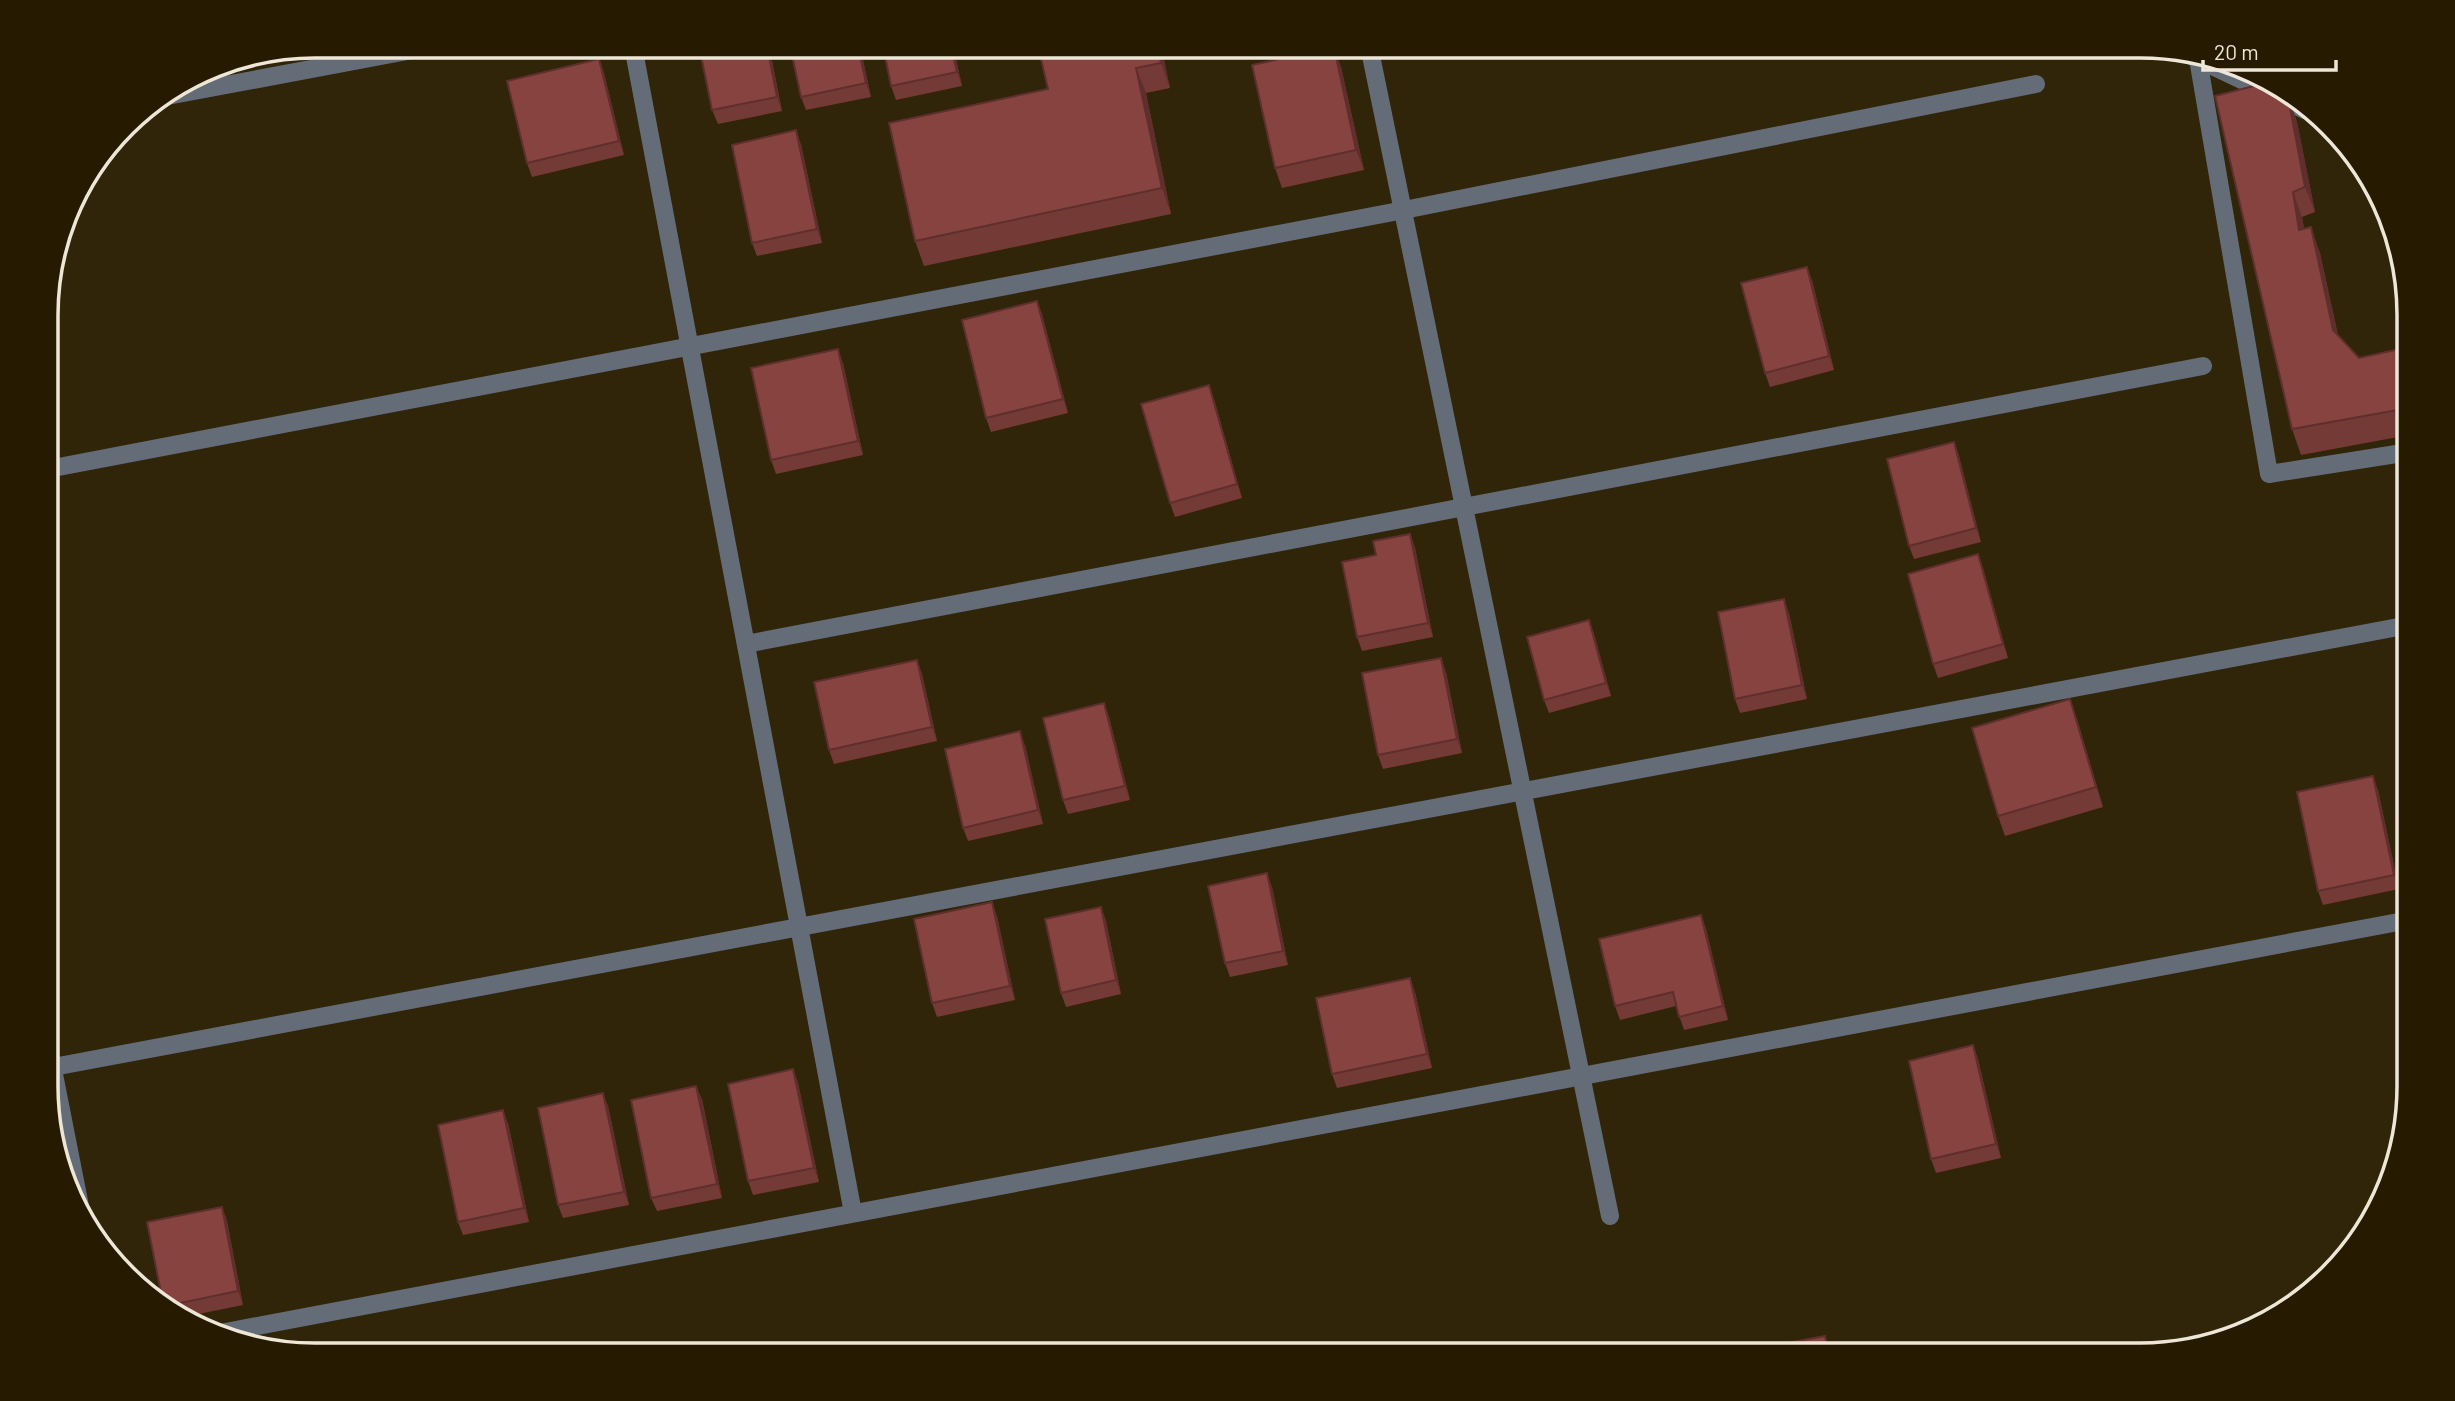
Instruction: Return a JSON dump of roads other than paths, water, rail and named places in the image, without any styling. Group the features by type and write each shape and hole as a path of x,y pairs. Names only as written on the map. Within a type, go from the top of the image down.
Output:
{"street":[{"path":"185,93 370,58"},
{"path":"635,58 853,1213"},
{"path":"1372,58 1610,1216"},
{"path":"2199,65 2269,474 2397,454"},
{"path":"2224,71 2274,95"},
{"path":"58,468 1404,210 2036,84"},
{"path":"746,644 2203,366"},
{"path":"58,1065 2397,627"},
{"path":"234,1330 2397,922"},
{"path":"58,1105 73,1175"}]}
